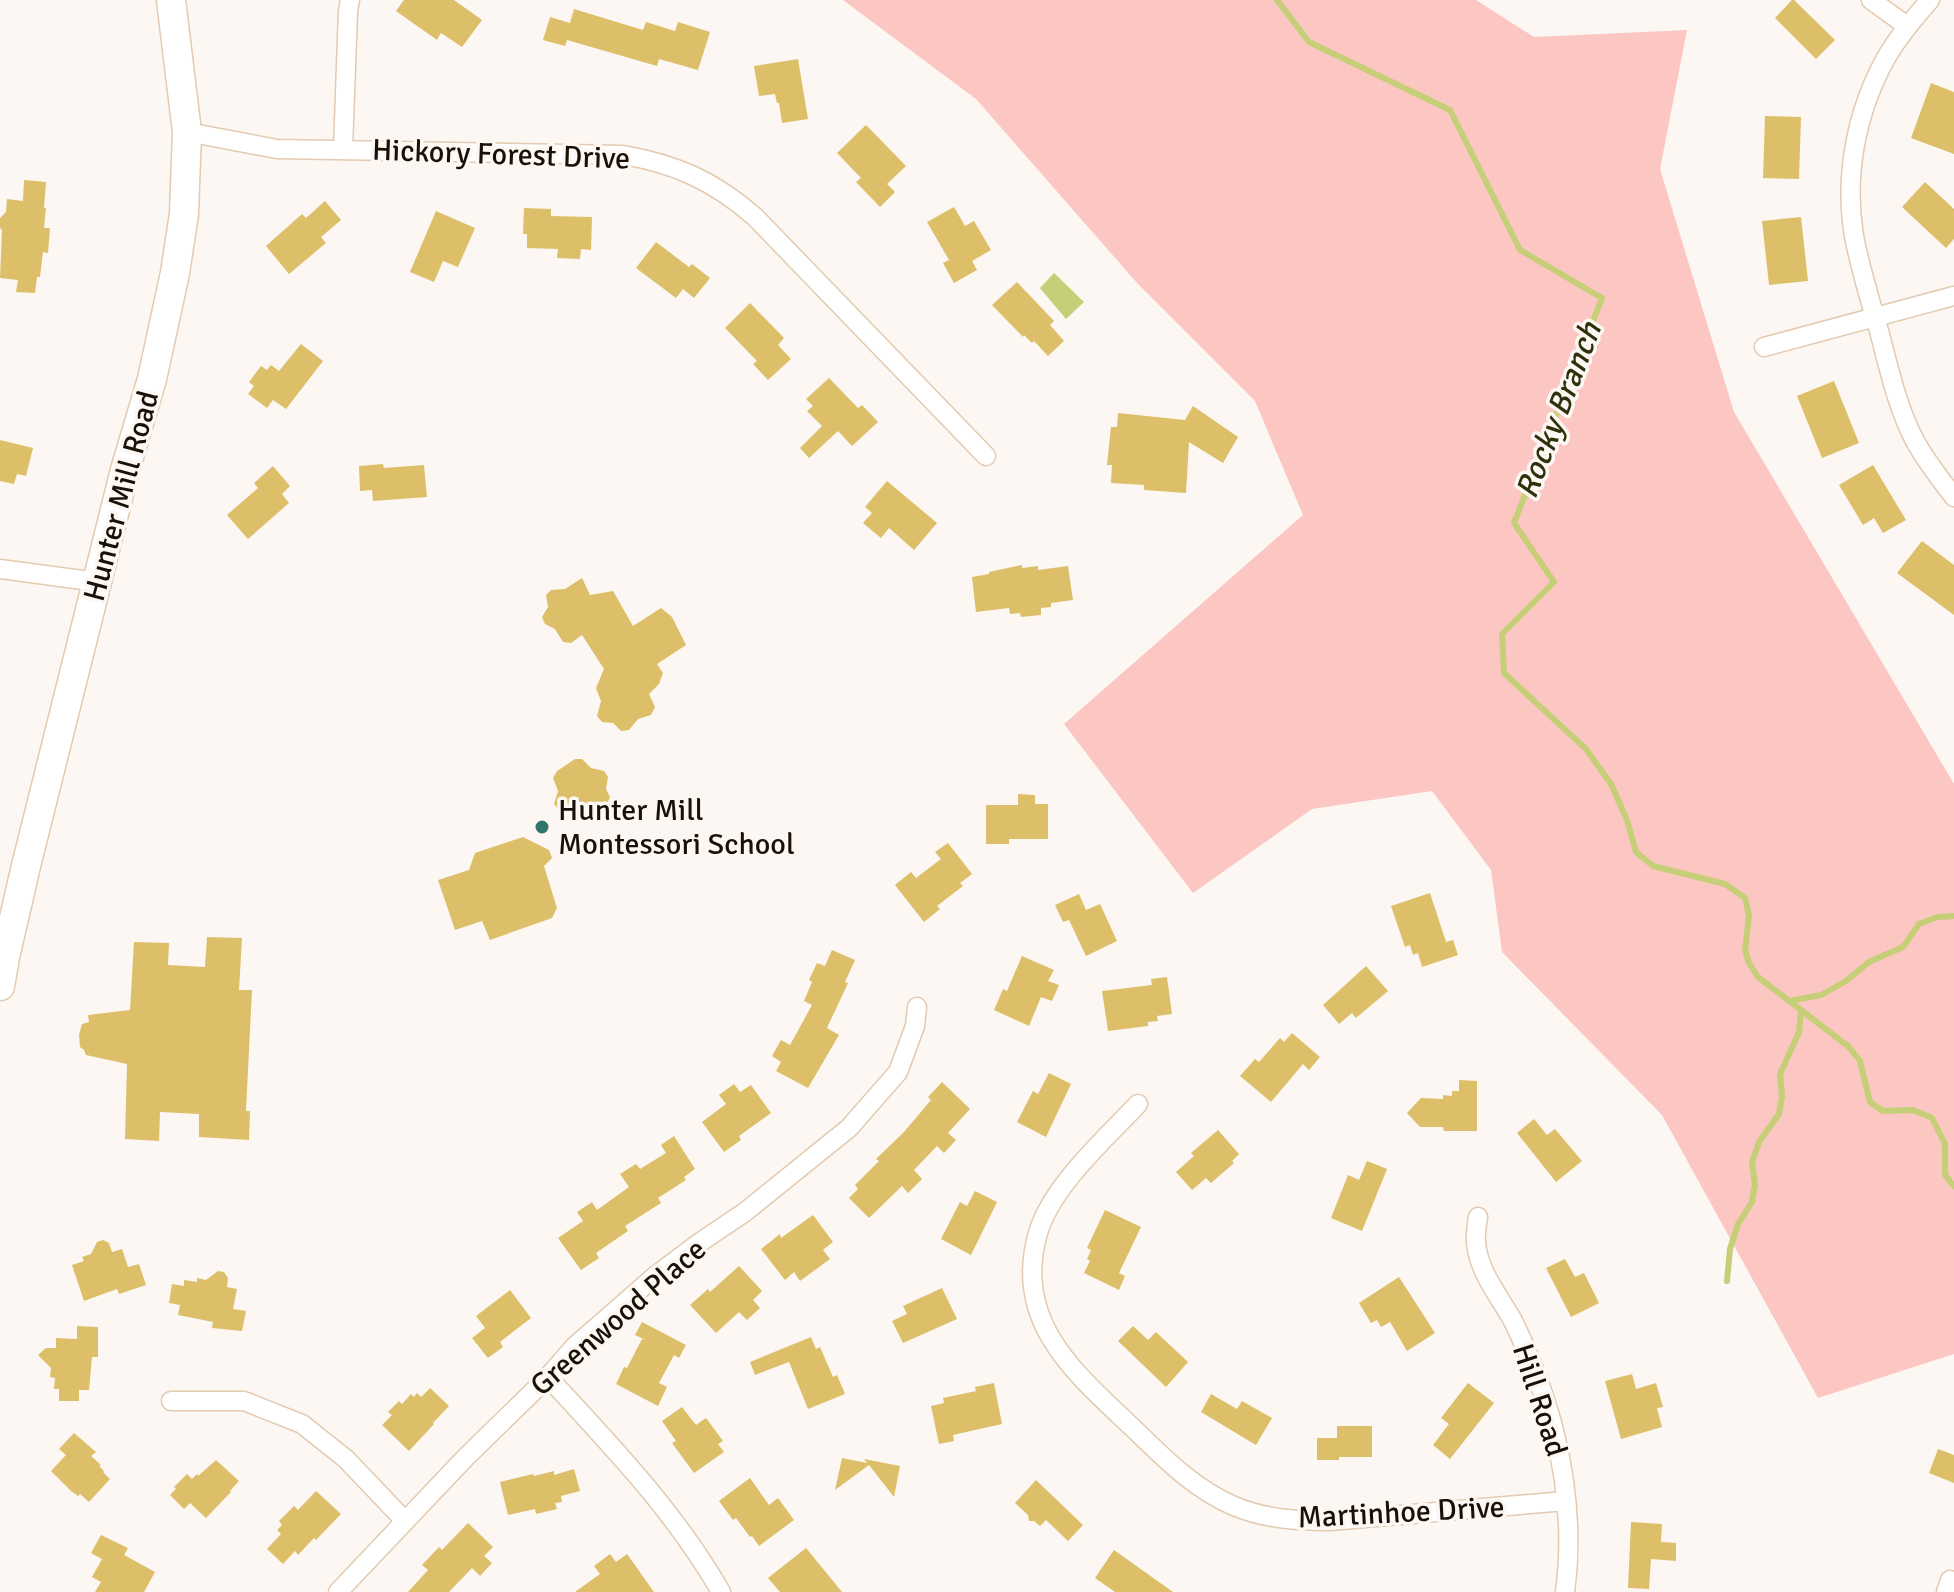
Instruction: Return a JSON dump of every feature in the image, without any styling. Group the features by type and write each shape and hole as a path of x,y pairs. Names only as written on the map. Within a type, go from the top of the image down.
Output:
{"main road":[{"name":"Hunter Mill Road","path":"0,986 26,866 125,470 152,379 175,273 184,214 187,132 171,0"}],"street":[{"path":"343,149 350,0"},
{"path":"1871,0 1907,26"},
{"path":"1930,0 1907,26 1887,56 1871,89 1859,124 1852,159 1851,196 1854,233 1862,271 1900,407 1934,472 1954,497"},
{"name":"Hickory Forest Drive","path":"187,132 277,149 623,155 684,170 710,183 755,217 986,456"},
{"path":"1764,347 1954,296"},
{"path":"0,569 97,582"},
{"name":"Greenwood Place","path":"338,1592 575,1346 654,1277 745,1212 849,1128 898,1072 915,1026 917,1007"},
{"name":"Martinhoe Drive","path":"1138,1104 1091,1153 1047,1210 1037,1233 1033,1284 1037,1308 1045,1327 1075,1373 1179,1472 1208,1493 1235,1506 1298,1521 1566,1501"},
{"name":"Hill Road","path":"1478,1217 1476,1242 1481,1264 1514,1323 1535,1370 1551,1419 1566,1501 1565,1592"},
{"path":"548,1377 637,1473 672,1517 721,1592"},
{"path":"171,1401 244,1401 302,1424 346,1459 405,1521"}],"shaded area":[{"path":"843,0 1476,0 1534,37 1687,30 1660,169 1734,412 1954,784 1954,1354 1818,1398 1662,1115 1502,952 1491,870 1432,791 1312,809 1193,893 1064,724 1303,515 1255,401 1138,284 976,99"},
{"path":"1054,273 1084,302 1066,319 1040,288"}],"building":[{"path":"404,0 454,0 482,20 462,47 441,33 437,40 396,11"},
{"path":"1792,0 1835,40 1816,59 1775,18"},
{"path":"574,9 643,30 646,22 675,31 678,22 710,32 698,70 659,59 657,66 567,40 565,46 543,40 550,17 570,23"},
{"path":"798,59 808,119 782,123 775,94 759,96 754,66"},
{"path":"1931,83 1954,92 1954,154 1911,138"},
{"path":"1765,116 1801,117 1799,179 1763,178"},
{"path":"866,125 906,166 887,184 895,192 880,207 856,182 861,178 837,153"},
{"path":"24,180 46,182 44,228 50,228 48,253 43,252 35,293 16,292 18,280 0,278 0,218 6,212 7,199 23,201"},
{"path":"1925,182 1954,209 1954,239 1946,248 1902,207"},
{"path":"325,201 341,220 321,237 326,243 289,274 266,246 302,214 306,218"},
{"path":"954,207 965,226 974,221 991,250 972,261 977,270 954,283 943,263 949,260 927,222"},
{"path":"524,208 551,209 551,216 592,217 591,250 581,249 580,259 557,258 558,249 527,248 527,234 523,234"},
{"path":"436,211 475,228 458,267 443,261 434,282 410,272"},
{"path":"1801,217 1808,281 1769,285 1762,221"},
{"path":"656,242 689,267 692,264 710,278 694,298 683,289 676,298 636,268"},
{"path":"1017,282 1054,321 1050,325 1064,341 1048,356 1034,341 1032,343 1023,337 992,305"},
{"path":"750,303 784,338 778,345 791,359 768,380 753,364 757,361 725,328"},
{"path":"301,344 323,361 286,409 273,400 267,408 248,394 254,386 249,382 261,366 267,370 271,365 279,371"},
{"path":"829,378 858,408 862,405 878,422 852,446 838,431 809,458 800,448 822,426 807,411 813,406 806,399"},
{"path":"1834,381 1859,443 1822,458 1797,396"},
{"path":"1193,406 1238,437 1223,463 1189,442 1186,493 1144,490 1144,485 1111,483 1112,465 1107,465 1111,427 1117,427 1118,413 1185,420"},
{"path":"0,440 33,448 26,476 17,474 14,484 0,481"},
{"path":"383,464 384,468 424,465 427,497 373,501 372,490 360,491 359,466"},
{"path":"1873,465 1906,520 1883,533 1874,518 1863,525 1839,485"},
{"path":"273,466 290,486 282,494 289,503 248,539 227,515 258,488 254,483"},
{"path":"887,481 937,523 914,550 889,528 881,538 863,523 872,513 865,507"},
{"path":"1922,541 1954,565 1954,615 1897,573"},
{"path":"1022,565 1022,568 1038,566 1038,570 1068,566 1073,600 1051,603 1051,607 1041,608 1041,615 1021,617 1020,613 1010,614 1009,608 976,612 972,577"},
{"path":"582,578 590,595 613,591 633,626 661,608 672,617 686,645 657,664 663,673 659,684 649,694 655,707 651,715 638,719 629,730 621,731 613,723 602,722 597,716 601,701 596,688 604,669 582,635 571,643 563,642 542,617 548,607 546,595 551,590 565,589"},
{"path":"575,759 582,759 591,768 604,771 608,777 606,789 610,797 606,806 594,810 586,820 577,820 570,812 560,811 554,804 558,791 553,778 557,771"},
{"path":"1018,794 1035,795 1035,804 1048,804 1048,839 1009,839 1009,844 986,844 986,805 1018,805"},
{"path":"523,837 549,850 552,858 544,866 557,908 552,918 490,940 482,921 455,930 438,880 469,870 475,853"},
{"path":"948,843 972,874 924,922 895,885 911,872 916,878 941,859 935,852"},
{"path":"1430,893 1446,942 1453,940 1458,955 1422,967 1418,953 1413,955 1410,945 1405,947 1391,906"},
{"path":"1079,894 1086,910 1100,904 1117,941 1086,956 1069,920 1063,922 1055,905"},
{"path":"207,937 242,938 239,990 252,990 246,1111 250,1111 249,1140 199,1137 199,1114 160,1112 159,1141 125,1139 127,1064 86,1055 80,1047 82,1024 89,1022 88,1015 130,1010 134,942 169,943 168,965 205,967"},
{"path":"832,950 855,960 827,1028 839,1035 808,1088 776,1071 781,1062 772,1056 781,1040 790,1045 812,1005 804,1001 812,982 809,980 817,963 825,966"},
{"path":"1022,956 1054,970 1048,981 1059,985 1052,1001 1041,997 1029,1026 994,1010 1003,989 1007,991"},
{"path":"1366,966 1388,991 1356,1018 1352,1013 1339,1024 1323,1005"},
{"path":"1167,977 1172,1014 1157,1016 1158,1021 1148,1022 1148,1026 1108,1031 1102,991 1152,985 1151,979"},
{"path":"1292,1033 1320,1057 1309,1070 1303,1064 1271,1102 1240,1076 1255,1059 1259,1062 1280,1038 1284,1042"},
{"path":"1049,1073 1071,1084 1046,1137 1017,1122 1033,1091 1038,1094"},
{"path":"1459,1080 1477,1081 1477,1131 1420,1127 1407,1113 1421,1098 1443,1099 1443,1095 1452,1096 1452,1091 1459,1091"},
{"path":"942,1082 970,1109 948,1133 956,1140 944,1153 937,1146 914,1170 922,1179 908,1193 902,1186 869,1218 849,1198 858,1189 855,1185 904,1132"},
{"path":"734,1084 740,1092 751,1085 771,1113 739,1136 741,1140 724,1152 702,1122 726,1104 719,1095"},
{"path":"1534,1119 1547,1135 1555,1129 1582,1161 1556,1182 1517,1133"},
{"path":"1218,1130 1239,1154 1232,1161 1234,1163 1211,1183 1206,1178 1192,1190 1176,1172 1194,1156 1191,1153"},
{"path":"674,1136 695,1169 684,1177 686,1180 658,1198 661,1203 625,1226 628,1231 596,1253 599,1258 581,1270 558,1238 583,1221 577,1212 592,1202 597,1210 629,1187 620,1174 636,1164 640,1169 666,1153 661,1145"},
{"path":"1367,1161 1387,1169 1362,1231 1331,1218 1348,1175 1359,1180"},
{"path":"975,1191 997,1202 971,1255 941,1239 960,1202 967,1206"},
{"path":"1105,1210 1141,1227 1119,1273 1125,1276 1119,1290 1084,1273 1090,1261 1087,1259 1091,1250 1087,1248"},
{"path":"813,1215 833,1242 823,1250 830,1259 800,1281 794,1272 785,1280 761,1249"},
{"path":"103,1240 109,1243 112,1252 122,1249 128,1267 139,1264 146,1285 119,1294 117,1289 84,1301 72,1265 84,1261 82,1257 91,1254 97,1242"},
{"path":"1565,1259 1575,1277 1584,1273 1599,1303 1571,1317 1546,1268"},
{"path":"739,1266 762,1291 753,1300 760,1308 747,1320 739,1312 716,1333 690,1305"},
{"path":"218,1271 224,1272 228,1278 227,1287 237,1289 233,1309 246,1311 242,1331 212,1328 213,1322 178,1315 180,1305 169,1303 172,1284 184,1286 184,1280 206,1280"},
{"path":"1399,1277 1435,1333 1407,1351 1390,1322 1381,1327 1377,1320 1371,1323 1359,1303"},
{"path":"942,1288 957,1319 903,1343 892,1321 907,1314 903,1306"},
{"path":"510,1290 531,1318 500,1342 503,1347 488,1358 472,1338 485,1328 476,1316"},
{"path":"642,1322 686,1345 679,1358 674,1355 659,1383 667,1387 658,1406 616,1384 642,1339 646,1340 635,1335"},
{"path":"77,1326 98,1327 98,1357 92,1357 89,1390 79,1390 79,1401 59,1401 59,1389 54,1389 55,1378 50,1377 51,1368 38,1355 46,1348 56,1348 56,1338 77,1339"},
{"path":"1133,1326 1148,1340 1156,1332 1188,1362 1166,1387 1118,1341"},
{"path":"811,1337 816,1349 820,1347 833,1377 837,1375 845,1394 808,1409 789,1362 755,1375 750,1362"},
{"path":"1632,1374 1636,1389 1656,1383 1663,1407 1657,1408 1662,1427 1621,1439 1605,1381"},
{"path":"994,1383 1002,1424 953,1435 954,1441 939,1444 931,1406 944,1403 943,1398 976,1391 975,1387"},
{"path":"1468,1383 1494,1403 1450,1459 1433,1445 1449,1424 1441,1418"},
{"path":"430,1388 449,1406 409,1451 382,1425 392,1415 388,1412 399,1401 402,1404 411,1394 414,1397 417,1393 421,1397"},
{"path":"1211,1394 1237,1409 1242,1401 1272,1418 1256,1445 1201,1412"},
{"path":"682,1407 696,1425 706,1418 723,1441 718,1444 724,1452 694,1473 672,1443 676,1441 662,1421"},
{"path":"1337,1426 1372,1426 1372,1457 1317,1460 1317,1438 1337,1438"},
{"path":"74,1433 96,1452 91,1456 110,1479 89,1502 71,1491 51,1471 66,1455 59,1449"},
{"path":"1938,1449 1954,1455 1954,1483 1929,1473"},
{"path":"842,1458 900,1466 894,1497 869,1465 835,1490"},
{"path":"216,1460 239,1481 206,1518 190,1503 184,1509 170,1495 187,1474 192,1479"},
{"path":"574,1469 580,1491 561,1496 562,1502 555,1503 557,1509 536,1514 535,1509 508,1515 500,1482 554,1471 554,1475"},
{"path":"750,1478 769,1505 778,1498 794,1520 759,1546 719,1501"},
{"path":"1036,1480 1083,1525 1068,1541 1046,1520 1040,1526 1029,1521 1028,1515 1015,1503"},
{"path":"316,1491 341,1514 316,1540 314,1538 298,1555 295,1551 283,1564 267,1549 281,1534 277,1530 282,1525 279,1521 294,1506 298,1510"},
{"path":"1631,1522 1662,1524 1661,1542 1676,1543 1676,1561 1651,1559 1649,1589 1628,1588"},
{"path":"468,1523 493,1547 484,1556 492,1563 480,1576 472,1568 449,1592 408,1592 428,1570 422,1565 439,1547 442,1550"},
{"path":"101,1535 128,1548 124,1555 155,1572 144,1592 95,1592 101,1582 92,1577 102,1559 91,1553"},
{"path":"806,1548 842,1592 780,1592 768,1578"},
{"path":"1114,1550 1173,1592 1115,1592 1095,1578"},
{"path":"610,1554 616,1562 627,1554 654,1592 575,1592 600,1574 594,1566"}],"waterway":[{"name":"Rocky Branch","path":"1277,0 1309,42 1450,110 1520,250 1602,298 1514,523 1554,582 1502,634 1504,673 1586,749 1611,784 1627,820 1636,852 1653,866 1725,884 1745,898 1749,916 1745,950 1758,977 1849,1047 1860,1061 1870,1102 1883,1111 1913,1110 1932,1118 1945,1144 1945,1175 1954,1186"},
{"path":"1789,1001 1821,995 1846,981 1869,962 1903,947 1919,924 1937,917 1954,916"},
{"path":"1727,1281 1730,1249 1738,1224 1752,1202 1755,1185 1752,1162 1759,1142 1779,1114 1782,1097 1780,1074 1799,1032 1801,1010"}],"place":[{"name":"Hunter Mill Montessori School","path":"542,827"}]}
